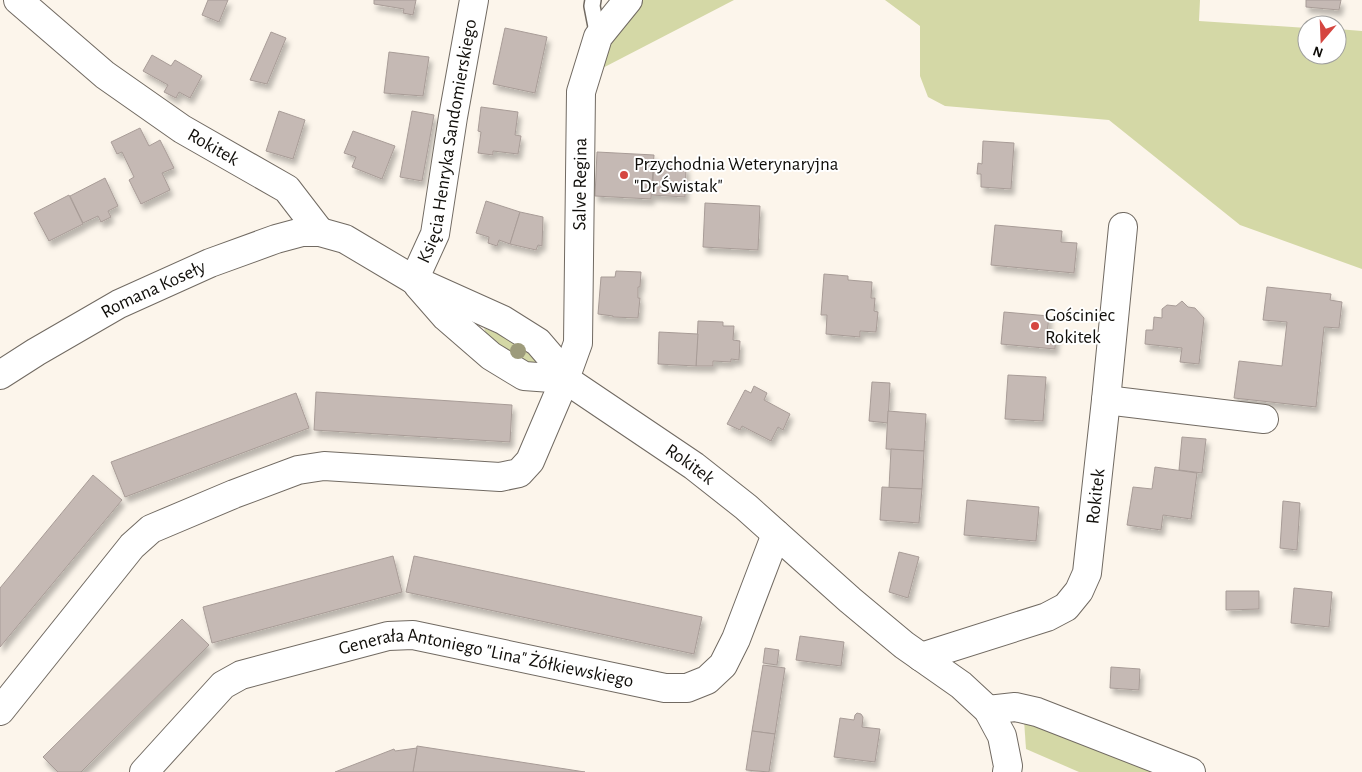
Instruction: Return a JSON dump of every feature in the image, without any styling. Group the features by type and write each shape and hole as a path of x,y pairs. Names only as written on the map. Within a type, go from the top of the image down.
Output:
{"street":[{"name":"Rokitek","path":"18,0 105,75 182,128 287,189 320,232 345,239 414,280 503,320 538,342 556,363 565,379 694,466 746,507 850,600 904,645 961,684 988,710 1002,736 1008,766 1007,772"},
{"name":"Księcia Henryka Sandomierskiego","path":"414,280 436,234 453,117 474,0"},
{"name":"Salve Regina","path":"565,379 578,343 581,92 598,37 628,0"},
{"name":"Rokitek","path":"921,657 1047,617 1066,607 1079,591 1087,573 1123,227"},
{"name":"Romana Koseły","path":"0,376 36,352 119,304 210,263 276,239 302,232 320,232"},
{"name":"Rokitek","path":"414,280 446,317 490,356 524,376 565,379"},
{"path":"0,711 132,546 151,529 234,494 298,470 324,466 500,477 519,473 530,461 565,379"},
{"path":"1106,400 1264,419"},
{"name":"Generała Antoniego \"Lina\" Żółkiewskiego","path":"144,772 223,685 241,675 388,636 413,635 665,688 687,688 707,680 723,665 736,639 776,534"},
{"path":"988,710 1015,707 1037,712 1191,772"}],"lane":[{"path":"594,0 592,6 598,37"}],"green space":[{"path":"642,0 734,0 593,73 604,42"},
{"path":"885,0 1200,0 1199,21 1297,27 1297,65 1347,65 1347,30 1362,31 1362,269 1240,225 1109,120 945,106 928,97 920,76 920,26"},
{"path":"484,328 525,345 555,370 532,367 488,339"},
{"path":"1024,720 1165,772 1079,772 1026,749"}],"building":[{"path":"208,0 228,0 219,22 202,15"},
{"path":"374,0 416,0 413,15 403,13 404,9 374,4"},
{"path":"1306,0 1341,0 1339,10 1306,7"},
{"path":"505,28 547,37 535,93 493,84"},
{"path":"271,32 286,38 267,84 250,80"},
{"path":"389,52 429,57 423,96 384,93"},
{"path":"152,55 171,66 175,60 202,76 190,98 179,92 176,98 164,92 168,85 143,71"},
{"path":"481,107 518,112 515,135 521,136 518,154 493,151 493,155 478,153 481,132 478,131"},
{"path":"279,111 305,120 293,159 266,151"},
{"path":"412,111 434,115 422,181 400,177"},
{"path":"140,128 149,146 160,140 174,168 162,173 170,190 141,204 129,180 134,177 122,152 117,154 111,142"},
{"path":"353,131 395,146 382,179 352,167 356,157 344,153"},
{"path":"983,141 1014,143 1011,189 981,187 981,174 977,174 978,163 982,164"},
{"name":"Przychodnia Weterynaryjna \"Dr Świstak\"","path":"597,152 654,155 651,199 595,196"},
{"path":"654,165 686,167 685,197 652,195"},
{"path":"105,178 118,206 108,211 111,217 101,222 98,216 83,223 70,196"},
{"path":"69,195 83,224 49,241 34,213"},
{"path":"486,201 520,212 510,244 499,240 497,246 488,243 489,237 476,233"},
{"path":"705,203 760,206 758,250 703,247"},
{"path":"520,212 543,217 542,246 538,245 536,250 510,244"},
{"path":"995,225 1062,231 1061,242 1077,243 1074,273 991,265"},
{"path":"616,271 641,272 640,287 638,287 638,298 640,298 638,318 598,314 601,277 615,277"},
{"path":"824,274 848,276 848,280 872,282 871,298 875,298 874,311 878,312 876,332 860,331 860,337 826,334 827,315 821,315"},
{"path":"1267,287 1331,294 1330,300 1342,302 1339,328 1324,327 1316,407 1234,398 1239,361 1282,366 1287,322 1263,320"},
{"path":"1182,301 1188,307 1195,308 1204,318 1199,364 1180,362 1182,348 1145,344 1146,330 1153,330 1154,317 1162,318 1162,309 1167,305 1176,306"},
{"path":"1004,312 1049,316 1047,334 1056,334 1055,349 1001,344"},
{"path":"698,321 723,322 723,326 734,326 733,340 740,341 739,360 731,359 731,362 713,361 713,366 696,366"},
{"path":"659,332 698,334 696,366 658,364"},
{"path":"1008,375 1046,377 1043,421 1005,419"},
{"path":"872,382 890,383 888,423 869,421"},
{"path":"754,386 767,393 764,400 790,414 783,430 778,427 771,441 742,426 740,430 727,424 745,390 751,393"},
{"path":"316,392 512,405 510,442 314,430"},
{"path":"296,393 309,428 125,497 111,462"},
{"path":"888,411 926,414 924,451 886,449"},
{"path":"1182,437 1206,439 1202,473 1179,470"},
{"path":"891,449 924,451 922,489 889,488"},
{"path":"1155,467 1197,473 1191,519 1163,515 1161,530 1127,525 1133,487 1152,489"},
{"path":"93,475 122,500 0,647 0,588"},
{"path":"882,487 922,489 919,523 880,520"},
{"path":"967,500 1039,507 1036,541 964,535"},
{"path":"1283,501 1300,503 1297,550 1280,548"},
{"path":"899,552 919,557 908,598 889,592"},
{"path":"393,556 402,592 212,643 203,607"},
{"path":"414,556 702,617 694,654 406,592"},
{"path":"1294,588 1332,592 1329,627 1291,623"},
{"path":"1226,591 1259,591 1259,609 1226,610"},
{"path":"182,619 209,645 81,772 58,772 43,757"},
{"path":"800,636 844,642 841,666 796,660"},
{"path":"765,648 779,650 777,665 763,663"},
{"path":"763,665 785,668 775,734 752,731"},
{"path":"1111,667 1140,669 1139,690 1110,688"},
{"path":"857,713 863,717 862,727 880,729 875,762 834,757 840,718 854,720"},
{"path":"752,731 775,734 769,772 746,770"},
{"path":"417,746 585,772 413,772"},
{"path":"417,748 413,772 335,772 394,749 395,751"}],"place":[{"name":"Przychodnia Weterynaryjna \"Dr Świstak\"","path":"624,175"},
{"name":"Gościniec Rokitek","path":"1035,326"}]}
